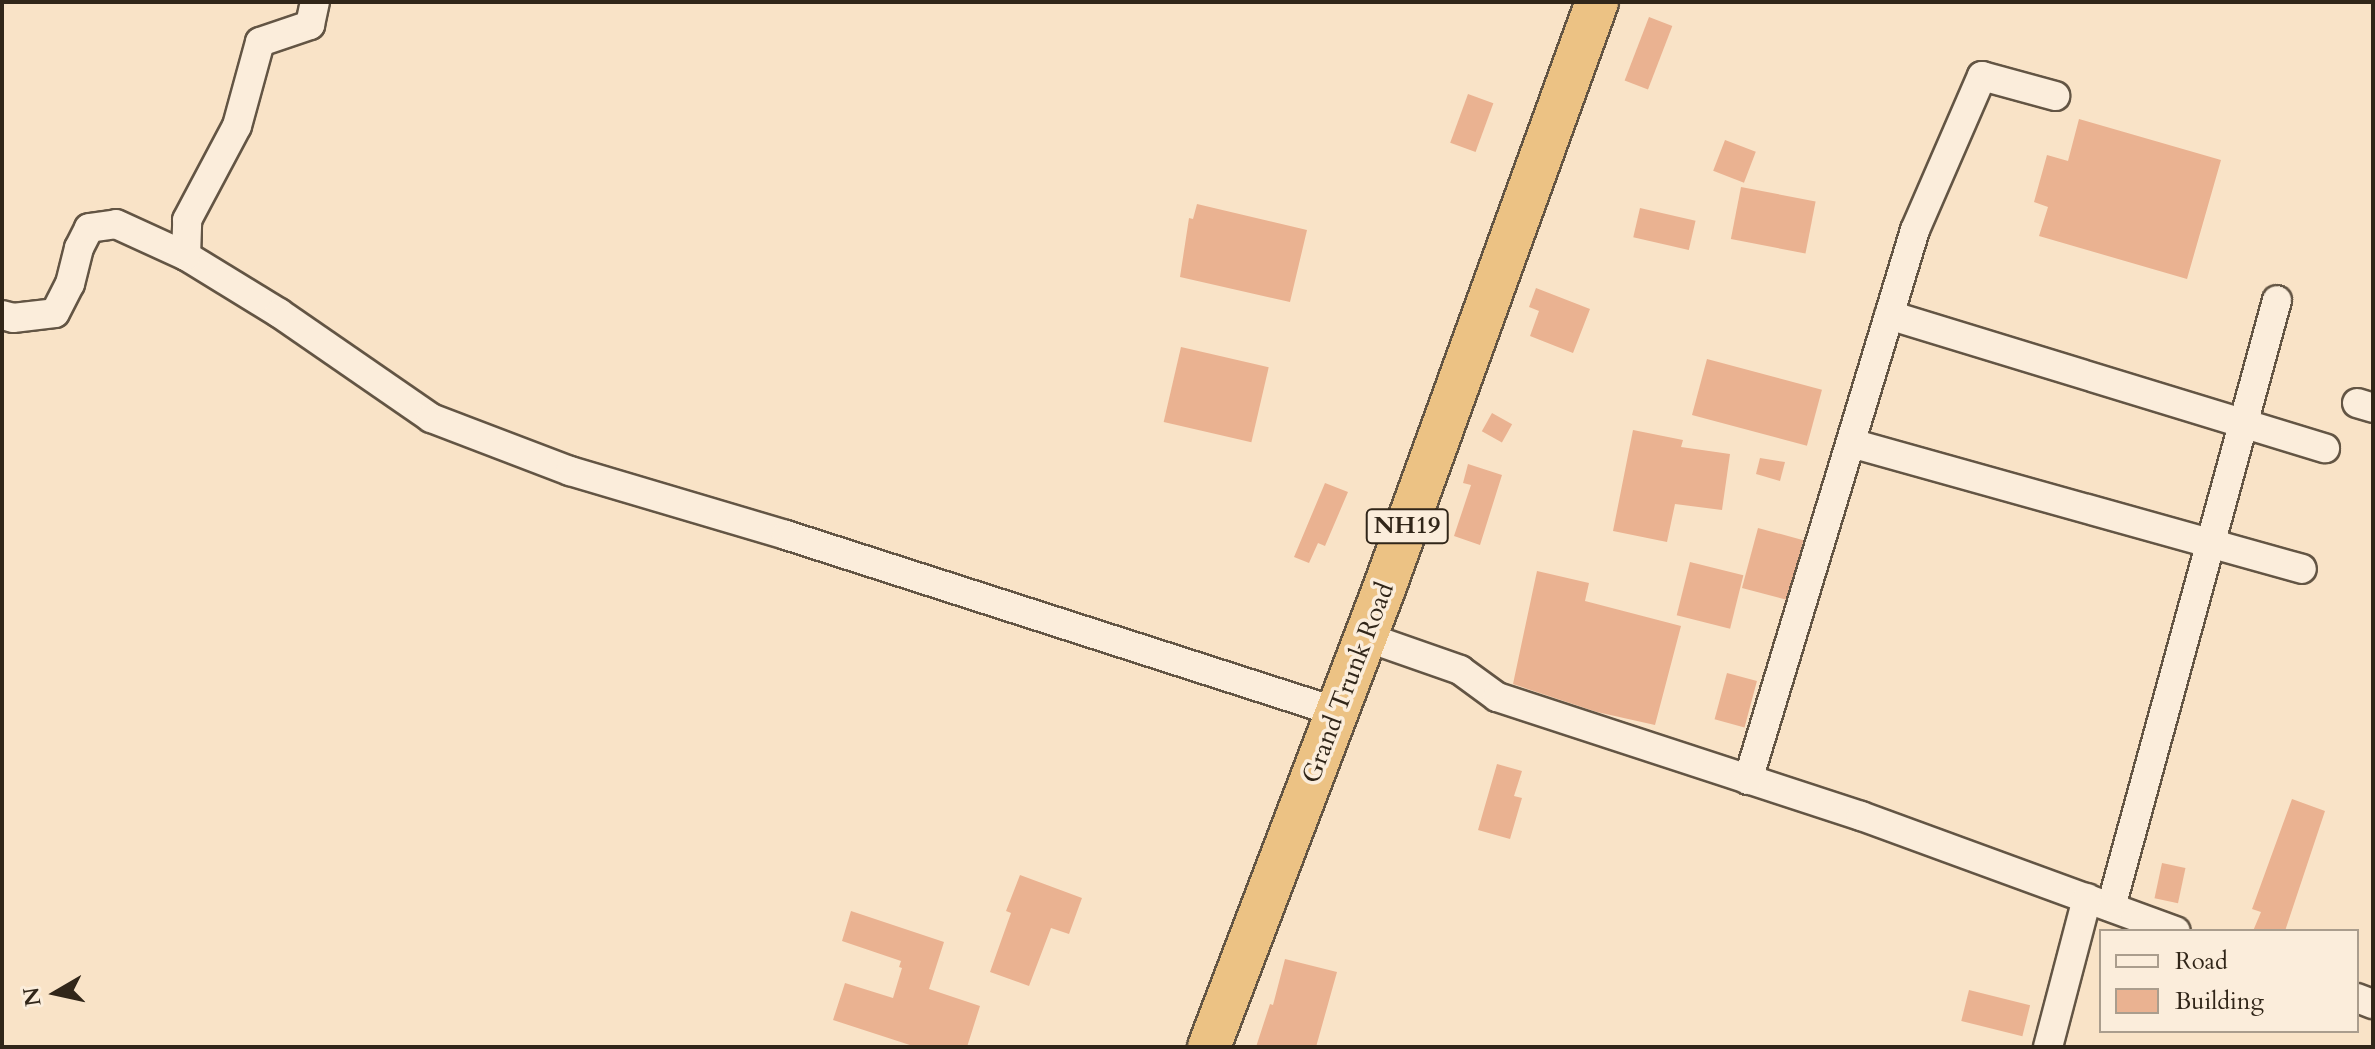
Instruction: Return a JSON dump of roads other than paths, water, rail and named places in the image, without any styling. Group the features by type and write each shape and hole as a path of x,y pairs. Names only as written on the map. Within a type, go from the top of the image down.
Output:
{"highway":[{"name":"Grand Trunk Road","path":"1209,1047 1366,637 1597,2"}],"street":[{"path":"186,256 187,220 237,126 260,42 310,25 315,2"},
{"path":"1748,780 1915,230 1982,76 2055,96"},
{"path":"2,315 13,318 55,313 70,284 79,248 89,228 116,224 186,256 279,313 431,418 570,471 786,535 1337,712"},
{"path":"2048,1047 2099,903 2210,543 2277,300"},
{"path":"1889,315 2325,448"},
{"path":"1851,443 2302,569"},
{"path":"1366,637 1460,670 1497,697 1689,757 1748,780 1861,816 2170,929"}]}
